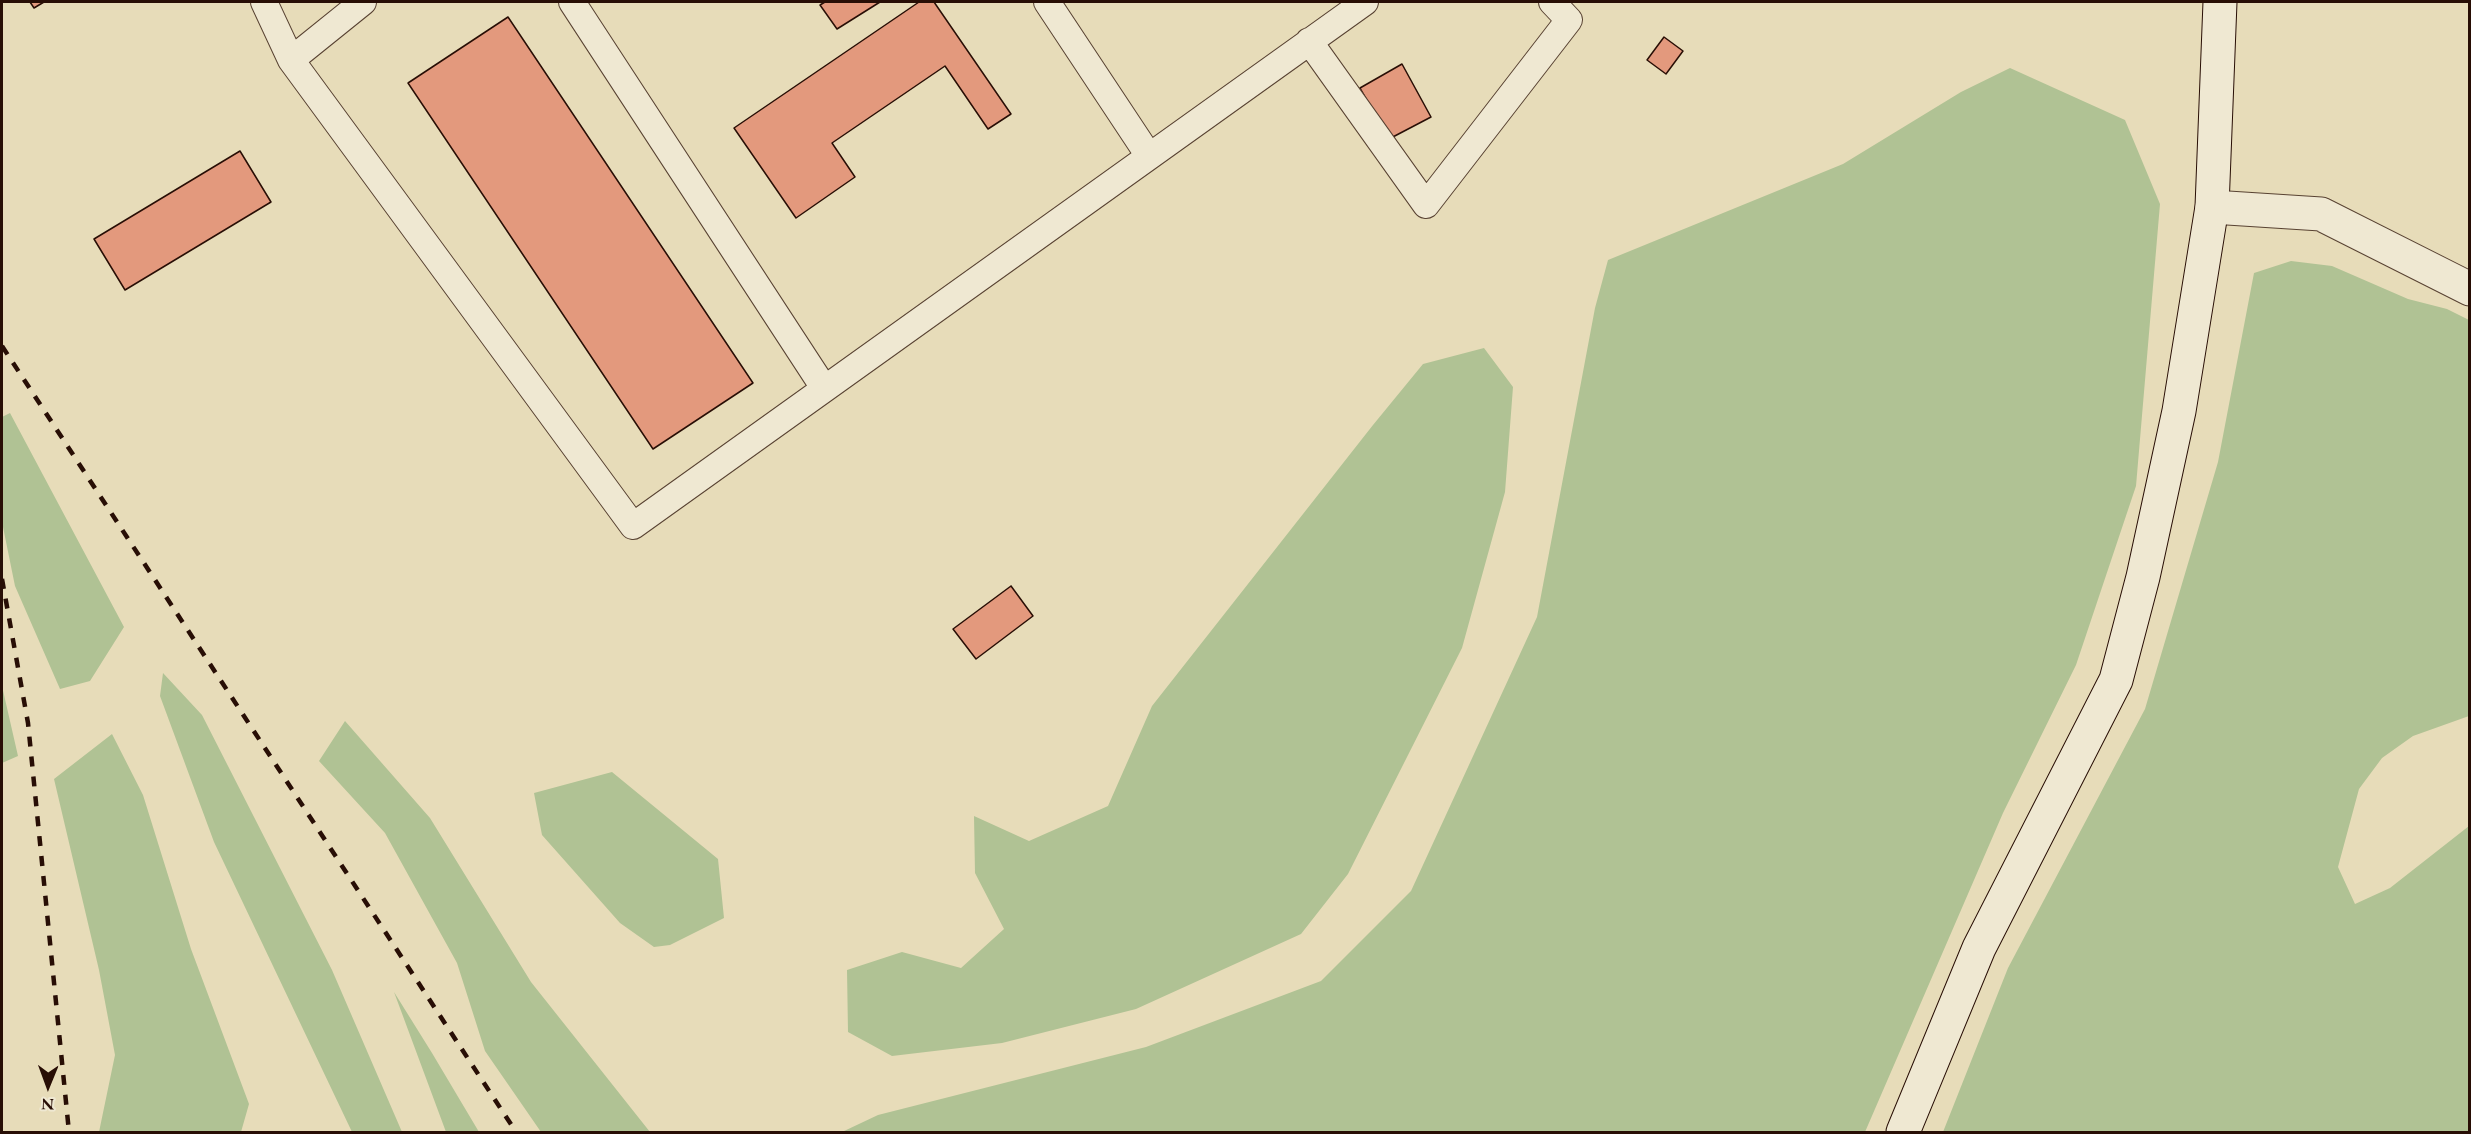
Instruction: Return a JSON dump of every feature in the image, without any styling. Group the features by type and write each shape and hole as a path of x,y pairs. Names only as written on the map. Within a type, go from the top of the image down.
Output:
{"street":[{"path":"1904,1132 1979,948 2116,680 2143,577 2179,411 2212,207 2220,2"},
{"path":"2212,207 2320,214 2469,289"}],"lane":[{"path":"264,2 291,60 633,526 1365,2"},
{"path":"291,60 363,2"},
{"path":"572,2 824,388"},
{"path":"1047,2 1149,156"},
{"path":"1309,41 1426,205 1569,20 1552,2"}],"green space":[{"path":"2010,68 2125,120 2160,204 2136,486 2076,665 2003,813 1865,1132 842,1132 878,1115 1146,1047 1321,981 1411,891 1537,617 1595,308 1608,260 1843,164 1961,92"},
{"path":"2291,261 2332,266 2408,299 2447,309 2469,320 2469,716 2413,736 2382,758 2359,789 2338,867 2355,904 2390,888 2469,826 2469,1132 1943,1132 2008,968 2145,709 2218,462 2254,273"},
{"path":"1484,348 1513,387 1505,492 1462,648 1348,874 1301,934 1136,1009 1002,1043 892,1056 848,1032 847,970 902,952 961,968 1004,929 975,873 974,816 1029,841 1108,806 1152,706 1423,364"},
{"path":"10,413 124,627 90,681 60,689 15,586 2,522 2,417"},
{"path":"163,673 202,715 332,970 402,1132 352,1132 214,842 160,696"},
{"path":"2,686 18,756 2,763"},
{"path":"345,721 430,818 531,982 650,1132 541,1132 485,1051 457,963 385,833 319,761"},
{"path":"112,734 143,795 191,949 249,1104 241,1132 99,1132 115,1055 99,970 54,779"},
{"path":"612,772 718,859 724,918 670,945 654,947 620,923 542,835 534,793"},
{"path":"394,992 432,1053 479,1132 446,1132"}],"building":[{"path":"30,2 44,2 34,8"},
{"path":"825,2 880,2 837,29 820,5"},
{"path":"919,2 934,2 1011,114 988,129 945,66 832,143 855,177 796,218 734,128"},
{"path":"508,17 753,383 653,449 408,83"},
{"path":"1664,37 1683,51 1666,74 1647,60"},
{"path":"1402,64 1431,117 1389,139 1360,88"},
{"path":"240,151 271,202 125,290 94,239"},
{"path":"1011,586 1033,616 976,659 953,629"}],"railway":[{"path":"2,346 516,1132"},
{"path":"2,579 28,723 69,1132"}]}
